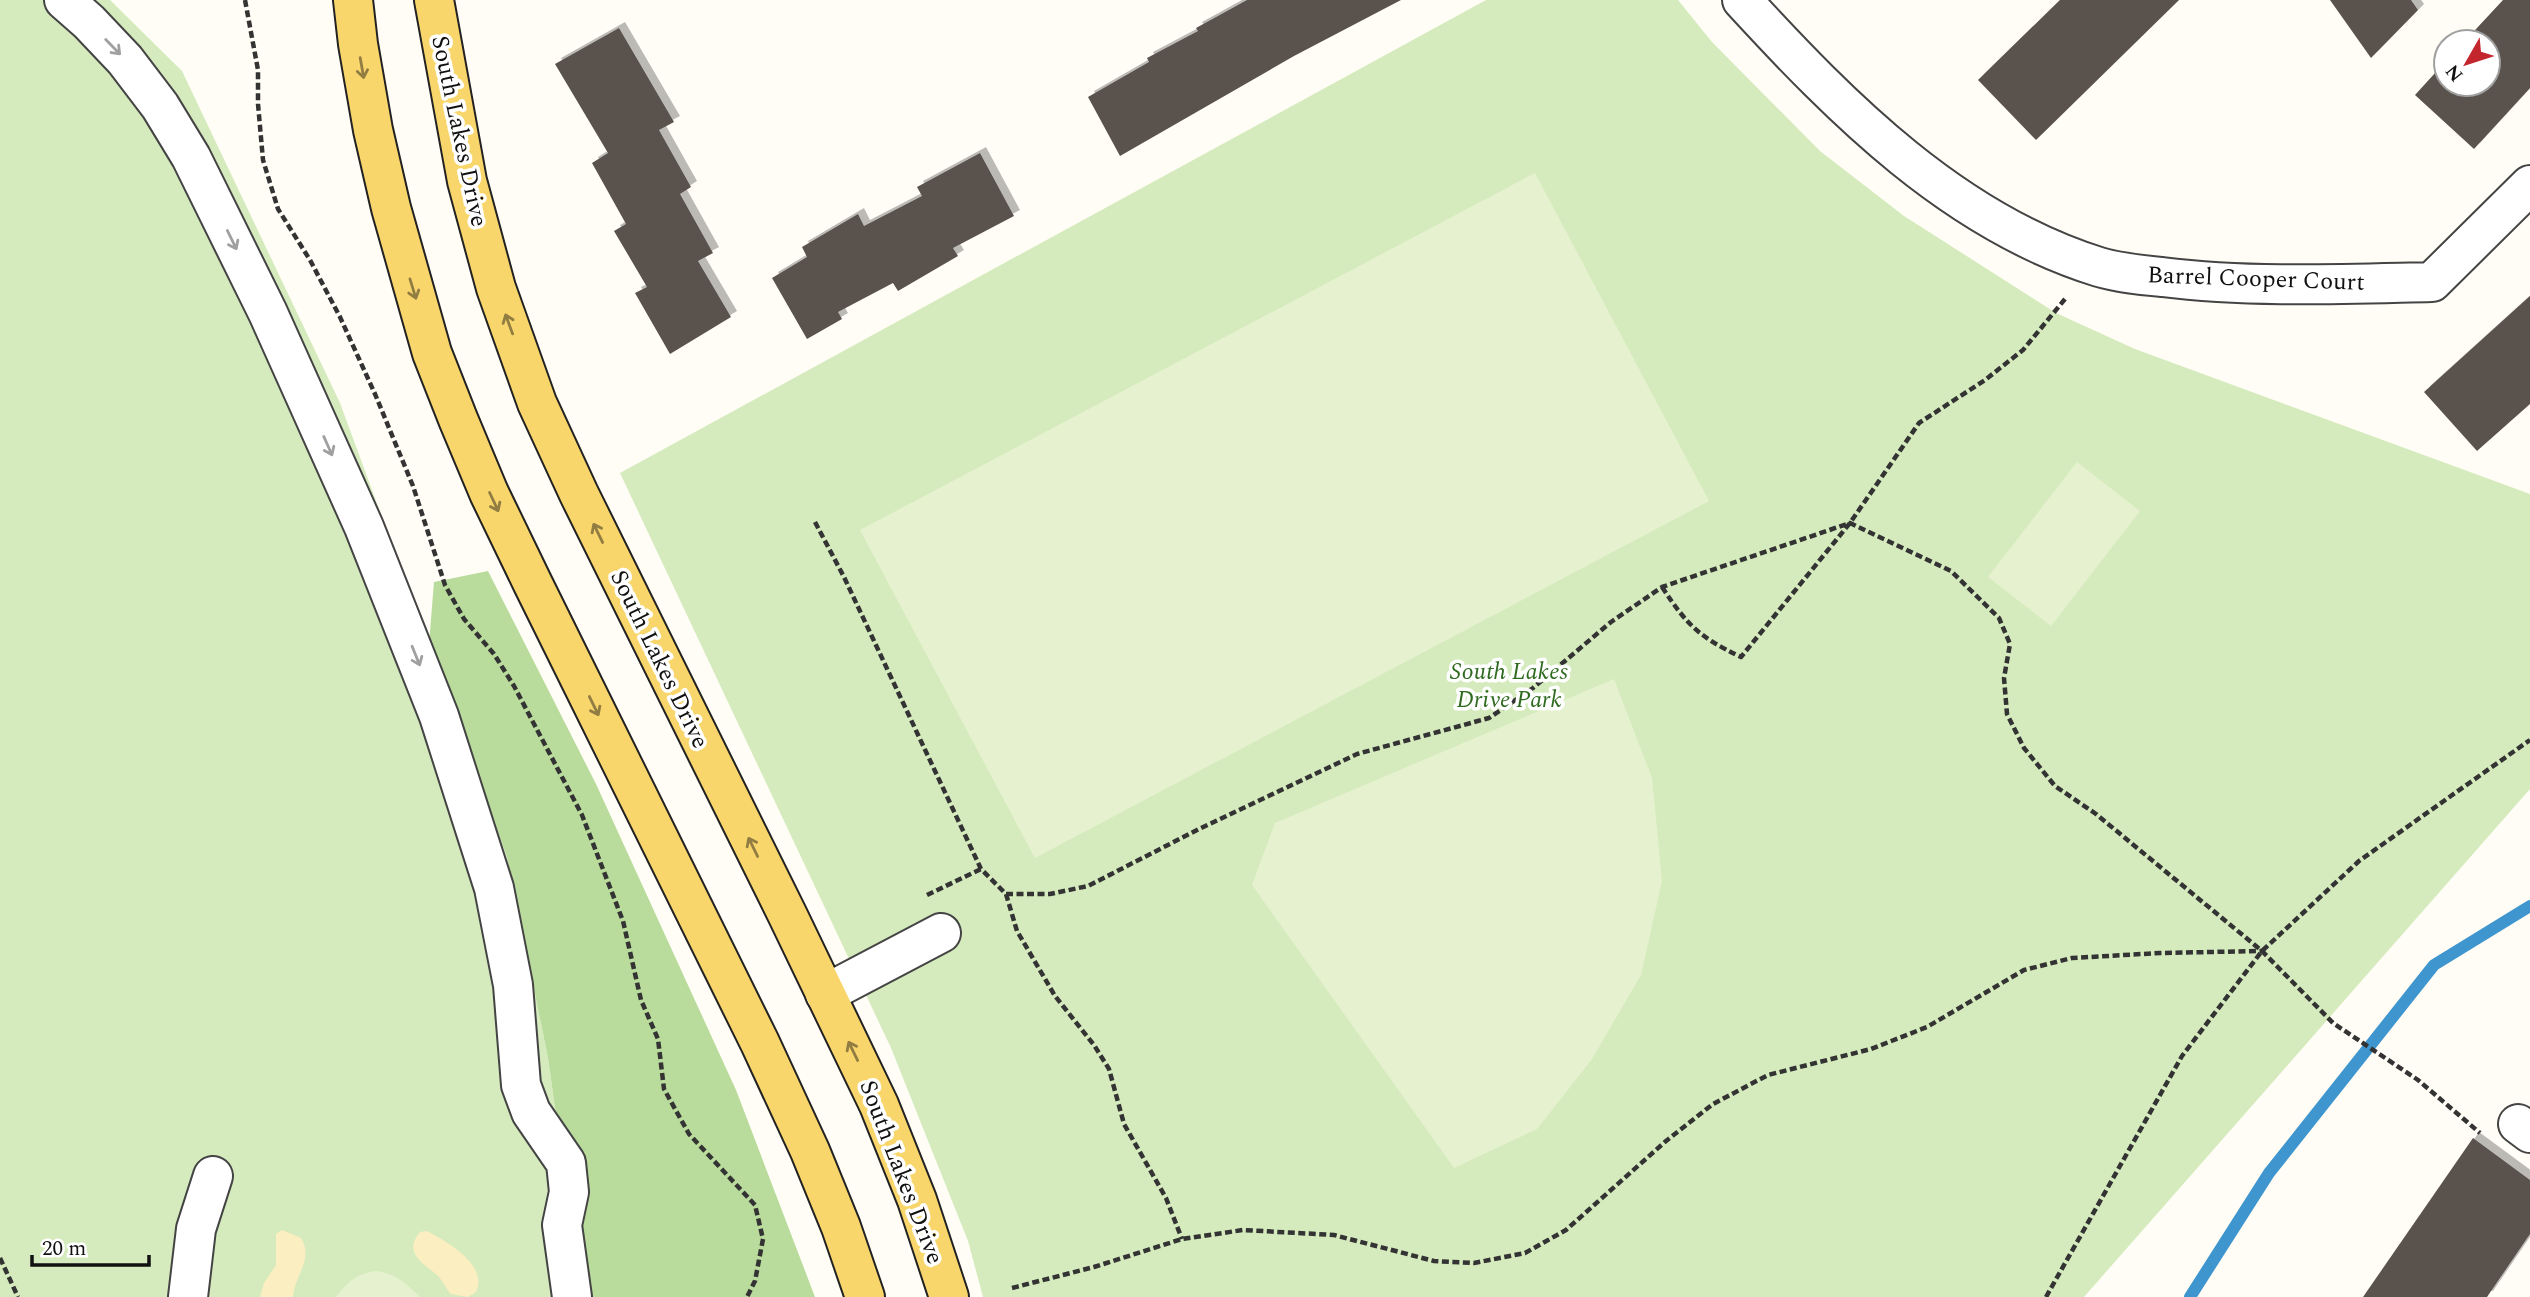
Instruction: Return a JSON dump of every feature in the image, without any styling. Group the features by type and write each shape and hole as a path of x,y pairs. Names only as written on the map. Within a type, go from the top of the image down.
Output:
{"main road":[{"path":"353,0 373,130 391,208 432,353 453,408 522,562 788,1103 831,1202 865,1297"},
{"name":"South Lakes Drive","path":"434,0 467,181 496,288 537,403 879,1105 917,1200 949,1297"}],"street":[{"path":"64,0 125,60 160,106 191,157 268,313 365,527 434,703 494,888 513,985 521,1085 531,1112 566,1163 569,1192 562,1225 572,1297"},
{"name":"Barrel Cooper Court","path":"1742,0 1804,68 1872,130 1937,183 2020,235 2100,267 2190,281 2265,284 2432,282 2530,185"},
{"path":"825,994 941,933"},
{"path":"188,1297 196,1229 213,1176"}],"path":[{"path":"245,0 258,70 263,160 278,209 310,260 375,394 413,486 445,585 464,619 494,654 514,686 582,815 623,921 641,1000 658,1039 664,1089 689,1135 755,1205 763,1239 755,1281 747,1297"},
{"path":"1662,587 1684,620 1712,643 1741,657 1850,523 1919,423 1985,380 2023,350 2065,299"},
{"path":"815,522 844,577 981,869 1006,894 1017,931 1042,975 1109,1069 1124,1124 1157,1181 1182,1239"},
{"path":"1006,894 1050,894 1088,886 1199,829 1357,754 1489,718 1533,688 1611,622 1662,587 1850,523 1951,571 1999,618 2010,644 2004,678 2007,714 2024,748 2055,786 2105,821 2262,951 2333,1023 2418,1080 2458,1117"},
{"path":"2046,1297 2182,1056 2262,951 2359,861 2530,740"},
{"path":"924,897 981,869"},
{"path":"1012,1288 1094,1267 1182,1239 1243,1230 1334,1235 1434,1261 1474,1263 1525,1253 1566,1230 1666,1141 1713,1104 1768,1075 1871,1049 1927,1027 2024,970 2072,958 2262,951"},
{"path":"0,1258 18,1297"}],"green space":[{"path":"0,0 110,0 182,71 340,403 507,857 548,1058 582,1297 0,1297"},
{"name":"South Lakes Drive Park","path":"1486,0 1678,0 1712,42 1820,151 1904,216 2056,313 2135,349 2530,494 2530,789 2084,1297 983,1297 968,1241 891,1048 620,473"},
{"path":"1535,173 1709,501 1035,858 860,530"},
{"path":"2077,462 2140,511 2051,626 1988,577"},
{"path":"488,571 596,784 736,1090 815,1297 582,1297 548,1058 507,857 429,644 434,582"},
{"path":"1614,679 1652,778 1662,881 1641,975 1592,1059 1537,1129 1454,1168 1252,885 1275,823"},
{"path":"377,1271 401,1280 420,1297 336,1297 354,1279"}],"sand":[{"path":"282,1230 301,1238 306,1253 293,1297 260,1297 264,1283 276,1265 276,1234"},
{"path":"427,1231 464,1255 471,1263 477,1272 476,1292 468,1297 451,1294 438,1276 421,1262 413,1246 420,1232"}],"building":[{"path":"1247,0 1401,0 1294,56 1120,156 1088,97 1149,62 1147,58 1198,31 1196,28"},
{"path":"2060,0 2179,0 2036,140 1978,80"},
{"path":"2330,0 2411,0 2418,10 2371,58"},
{"path":"2503,0 2530,0 2530,88 2474,149 2415,95 2432,76 2432,98 2502,98 2502,28 2477,28"},
{"path":"619,28 674,122 659,130 691,187 680,194 713,253 698,261 731,317 670,354 635,293 647,287 614,231 626,224 592,163 608,153 555,64"},
{"path":"980,153 1014,216 953,248 958,256 898,291 893,283 838,312 842,319 807,339 772,278 807,257 802,247 858,214 864,226 922,196 917,187"},
{"path":"2530,296 2530,404 2477,451 2424,392"},
{"path":"2473,1138 2530,1180 2530,1234 2487,1297 2363,1297"}],"waterway":[{"path":"2190,1297 2269,1173 2434,965 2530,906"}]}
